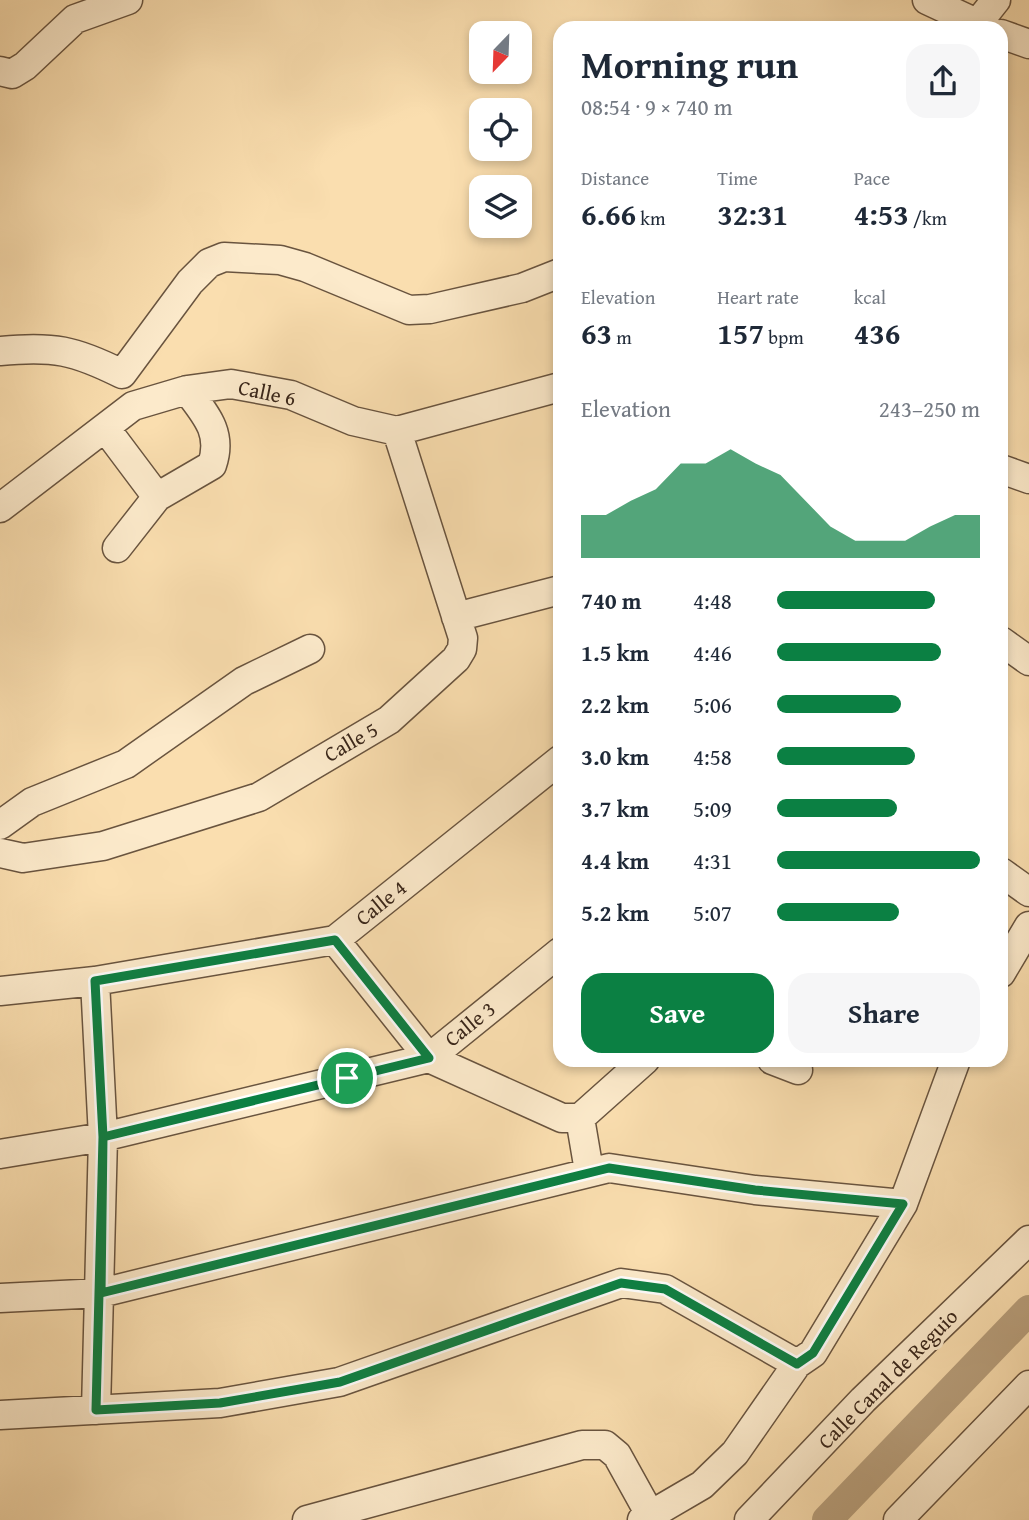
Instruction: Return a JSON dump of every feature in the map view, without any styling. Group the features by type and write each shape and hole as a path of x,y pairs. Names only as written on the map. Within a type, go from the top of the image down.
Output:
{"street":[{"path":"0,71 12,74 25,66 60,13 75,19 128,0"},
{"path":"927,0 971,21"},
{"path":"990,21 996,0"},
{"path":"1008,36 1029,44"},
{"path":"122,374 190,282 209,263 224,257 292,264 409,310 430,309 522,288 553,276"},
{"path":"0,351 36,347 82,354 122,374 133,406"},
{"name":"Calle 6","path":"0,509 133,406 187,390 231,384 291,395 353,421 397,431 553,389"},
{"path":"117,548 157,497 212,465 218,447 210,420 187,390"},
{"path":"106,429 157,497"},
{"name":"Calle 5","path":"0,853 23,858 103,846 259,797 389,720 447,668 462,649 463,638 397,431"},
{"path":"1008,472 1029,479"},
{"path":"456,617 553,592"},
{"path":"1008,646 1029,661"},
{"path":"0,825 32,802 126,765 244,681 310,649"},
{"name":"Calle 4","path":"0,990 95,981 335,940 553,766"},
{"path":"1008,877 1029,892"},
{"path":"1008,963 1026,936"},
{"path":"335,940 429,1058 524,1104 562,1118 580,1118 637,1067"},
{"name":"Calle 3","path":"0,1154 103,1137 429,1058 553,958"},
{"path":"95,981 103,1137 96,1410"},
{"path":"307,1520 336,1516 582,1445 605,1445 617,1455 648,1519 702,1485 735,1453 797,1364 813,1353 903,1204 953,1067"},
{"path":"580,1118 589,1171"},
{"path":"0,1298 101,1293 609,1168 755,1190 903,1204"},
{"name":"Calle Canal de Reguio","path":"749,1520 863,1400 1029,1240"},
{"path":"0,1415 220,1403 340,1382 621,1283 665,1289 797,1364"},
{"path":"898,1520 1029,1385"}],"waterway":[{"path":"827,1520 1029,1310"}],"route":[{"path":"347,1078 103,1137 96,1410 220,1403 340,1382 621,1283 665,1289 797,1364 813,1353 903,1204 755,1190 609,1168 101,1293 103,1137 95,981 335,940 429,1058 347,1078"}]}
